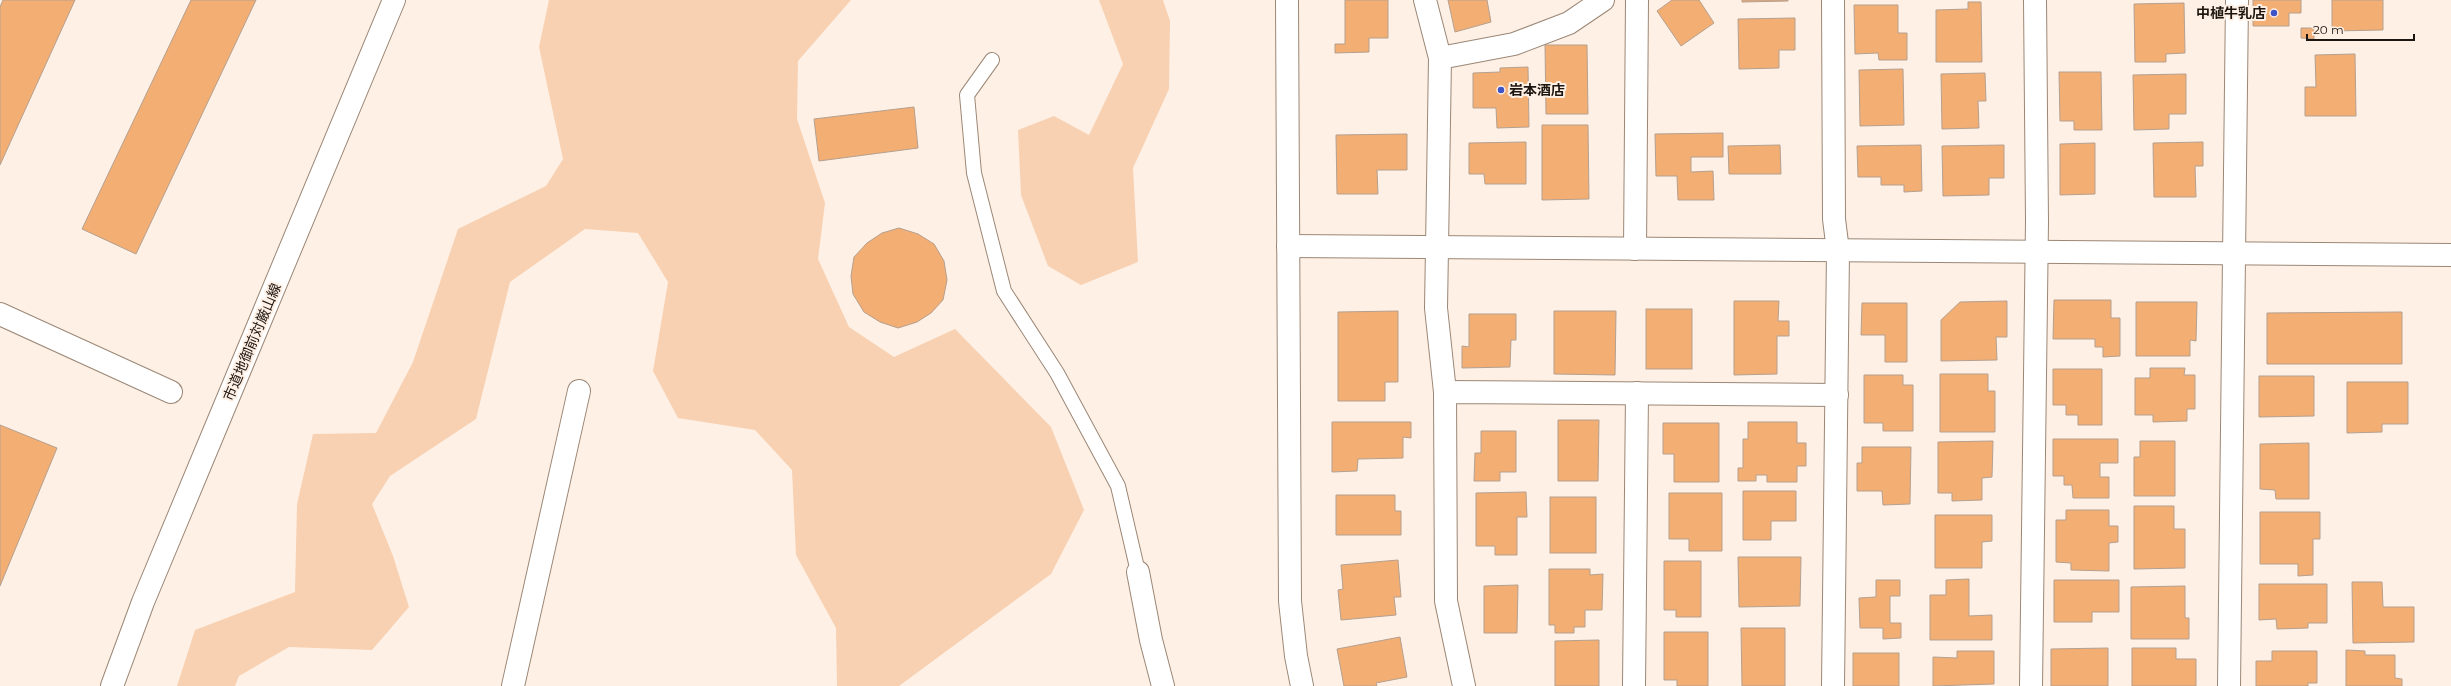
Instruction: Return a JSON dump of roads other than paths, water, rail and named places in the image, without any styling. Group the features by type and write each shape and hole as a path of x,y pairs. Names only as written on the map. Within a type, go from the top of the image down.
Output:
{"street":[{"name":"市道地御前対厳山線","path":"112,686 143,602 394,0"},
{"path":"1287,0 1290,601 1296,656 1302,686"},
{"path":"1425,0 1440,58 1436,308 1445,392 1446,601 1464,686"},
{"path":"1440,58 1514,44 1569,23 1603,0"},
{"path":"1635,249 1637,0"},
{"path":"1833,0 1834,219 1838,251 1833,686"},
{"path":"2031,686 2036,252 2035,0"},
{"path":"2229,686 2237,0"},
{"path":"1288,246 2451,255"},
{"path":"0,314 171,392"},
{"path":"513,686 580,391"},
{"path":"1445,392 1837,395"},
{"path":"1634,686 1637,393"},
{"path":"1138,572 1151,640 1164,686"}],"lane":[{"path":"992,60 967,95 974,173 1004,291 1057,373 1118,486 1138,572"}],"place":[{"name":"中植牛乳店","path":"2274,13"},
{"name":"岩本酒店","path":"1501,90"}]}
